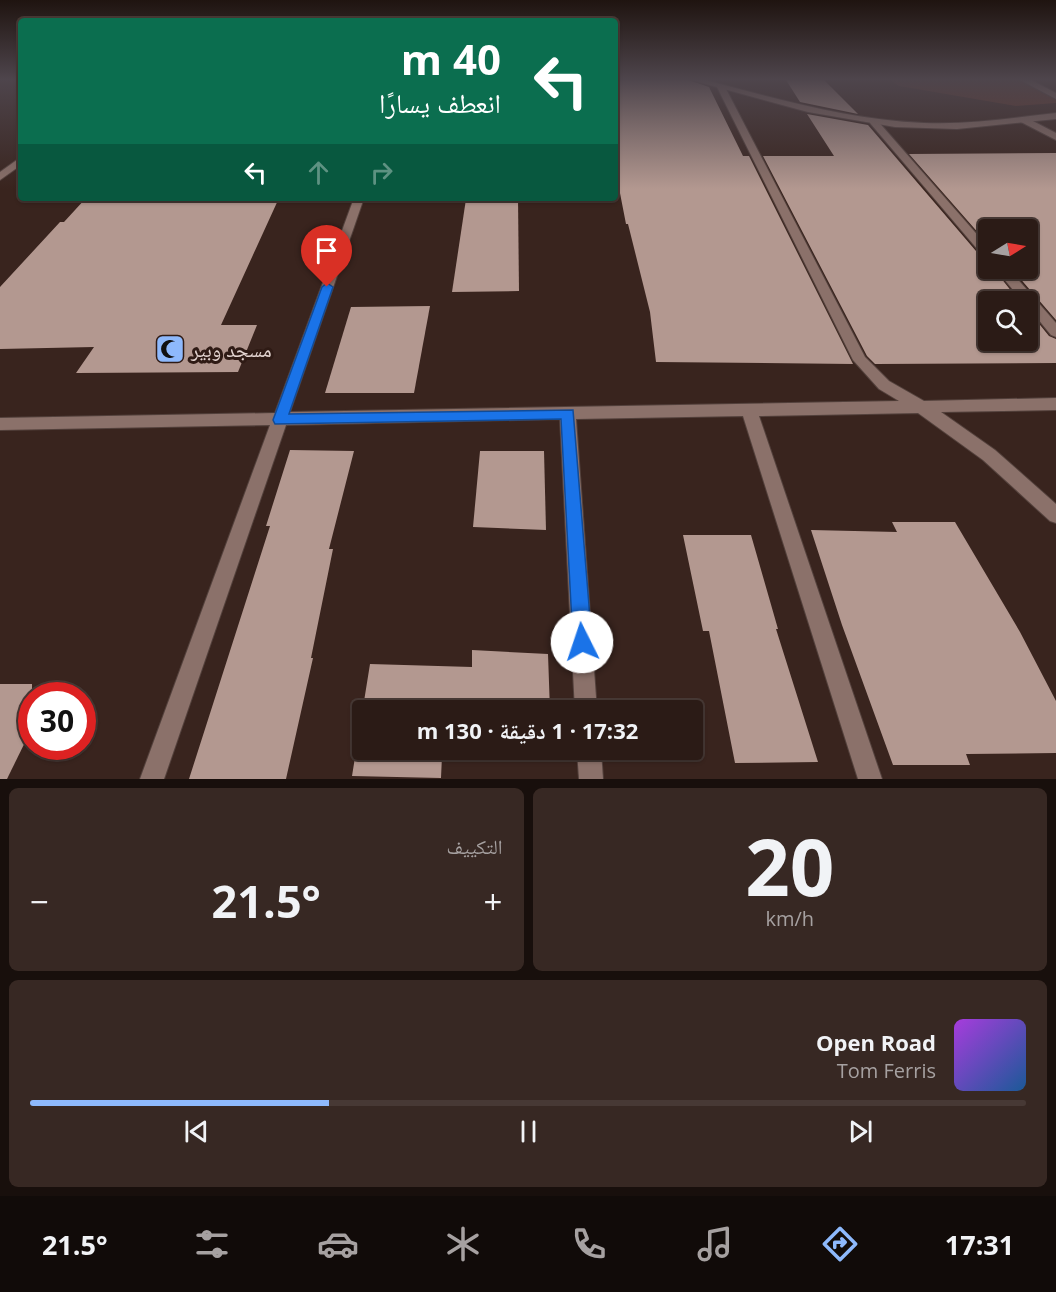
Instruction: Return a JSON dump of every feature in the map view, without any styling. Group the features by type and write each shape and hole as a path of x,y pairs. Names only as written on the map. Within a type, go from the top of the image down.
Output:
{"street":[{"path":"736,116 860,360 884,385 922,407 989,455 1056,515"},
{"path":"848,116 873,122 924,126 973,125 1053,116"},
{"path":"1024,120 1056,137"},
{"path":"873,122 978,243"},
{"path":"0,177 18,162"},
{"path":"152,779 358,201"},
{"path":"1010,279 1056,332"},
{"path":"0,423 280,420 1056,404"},
{"path":"749,410 870,779"},
{"path":"568,414 585,700"},
{"path":"590,760 591,779"}],"building":[{"path":"618,116 723,116 743,156 749,156 853,364 656,362 650,312 628,224 626,224 619,188"},
{"path":"809,116 868,125 978,253 978,279 1002,279 1011,291 978,291 978,351 1038,351 1038,322 1049,336 1056,339 1056,363 875,364 867,356 763,156 834,156"},
{"path":"1056,153 1056,320 1038,299 1038,291 1031,291 1021,279 1038,279 1038,219 978,219 978,233 909,154"},
{"path":"83,201 278,201 221,325 257,325 238,372 76,373 94,347 0,349 0,287 60,222 64,222"},
{"path":"466,201 518,201 519,291 452,292"},
{"path":"430,306 414,393 325,393 351,307"},
{"path":"290,450 354,451 329,549 333,549 311,658 313,658 286,779 189,779 270,526 266,526"},
{"path":"480,451 544,451 546,530 473,527"},
{"path":"892,522 955,522 1020,632 1056,701 1056,753 966,754 970,765 893,765 842,625 811,530 897,532"},
{"path":"683,535 751,535 778,629 776,629 818,762 735,763 709,631 703,631"},
{"path":"472,650 548,654 550,700 364,700 370,664 472,667"},
{"path":"0,684 18,684 18,757 7,779 0,779"},
{"path":"355,760 442,760 441,778 352,776"}],"place":[{"name":"مسجد وبير","path":"170,349"}],"route":[{"path":"327,287 280,420 568,414 582,642"}]}
